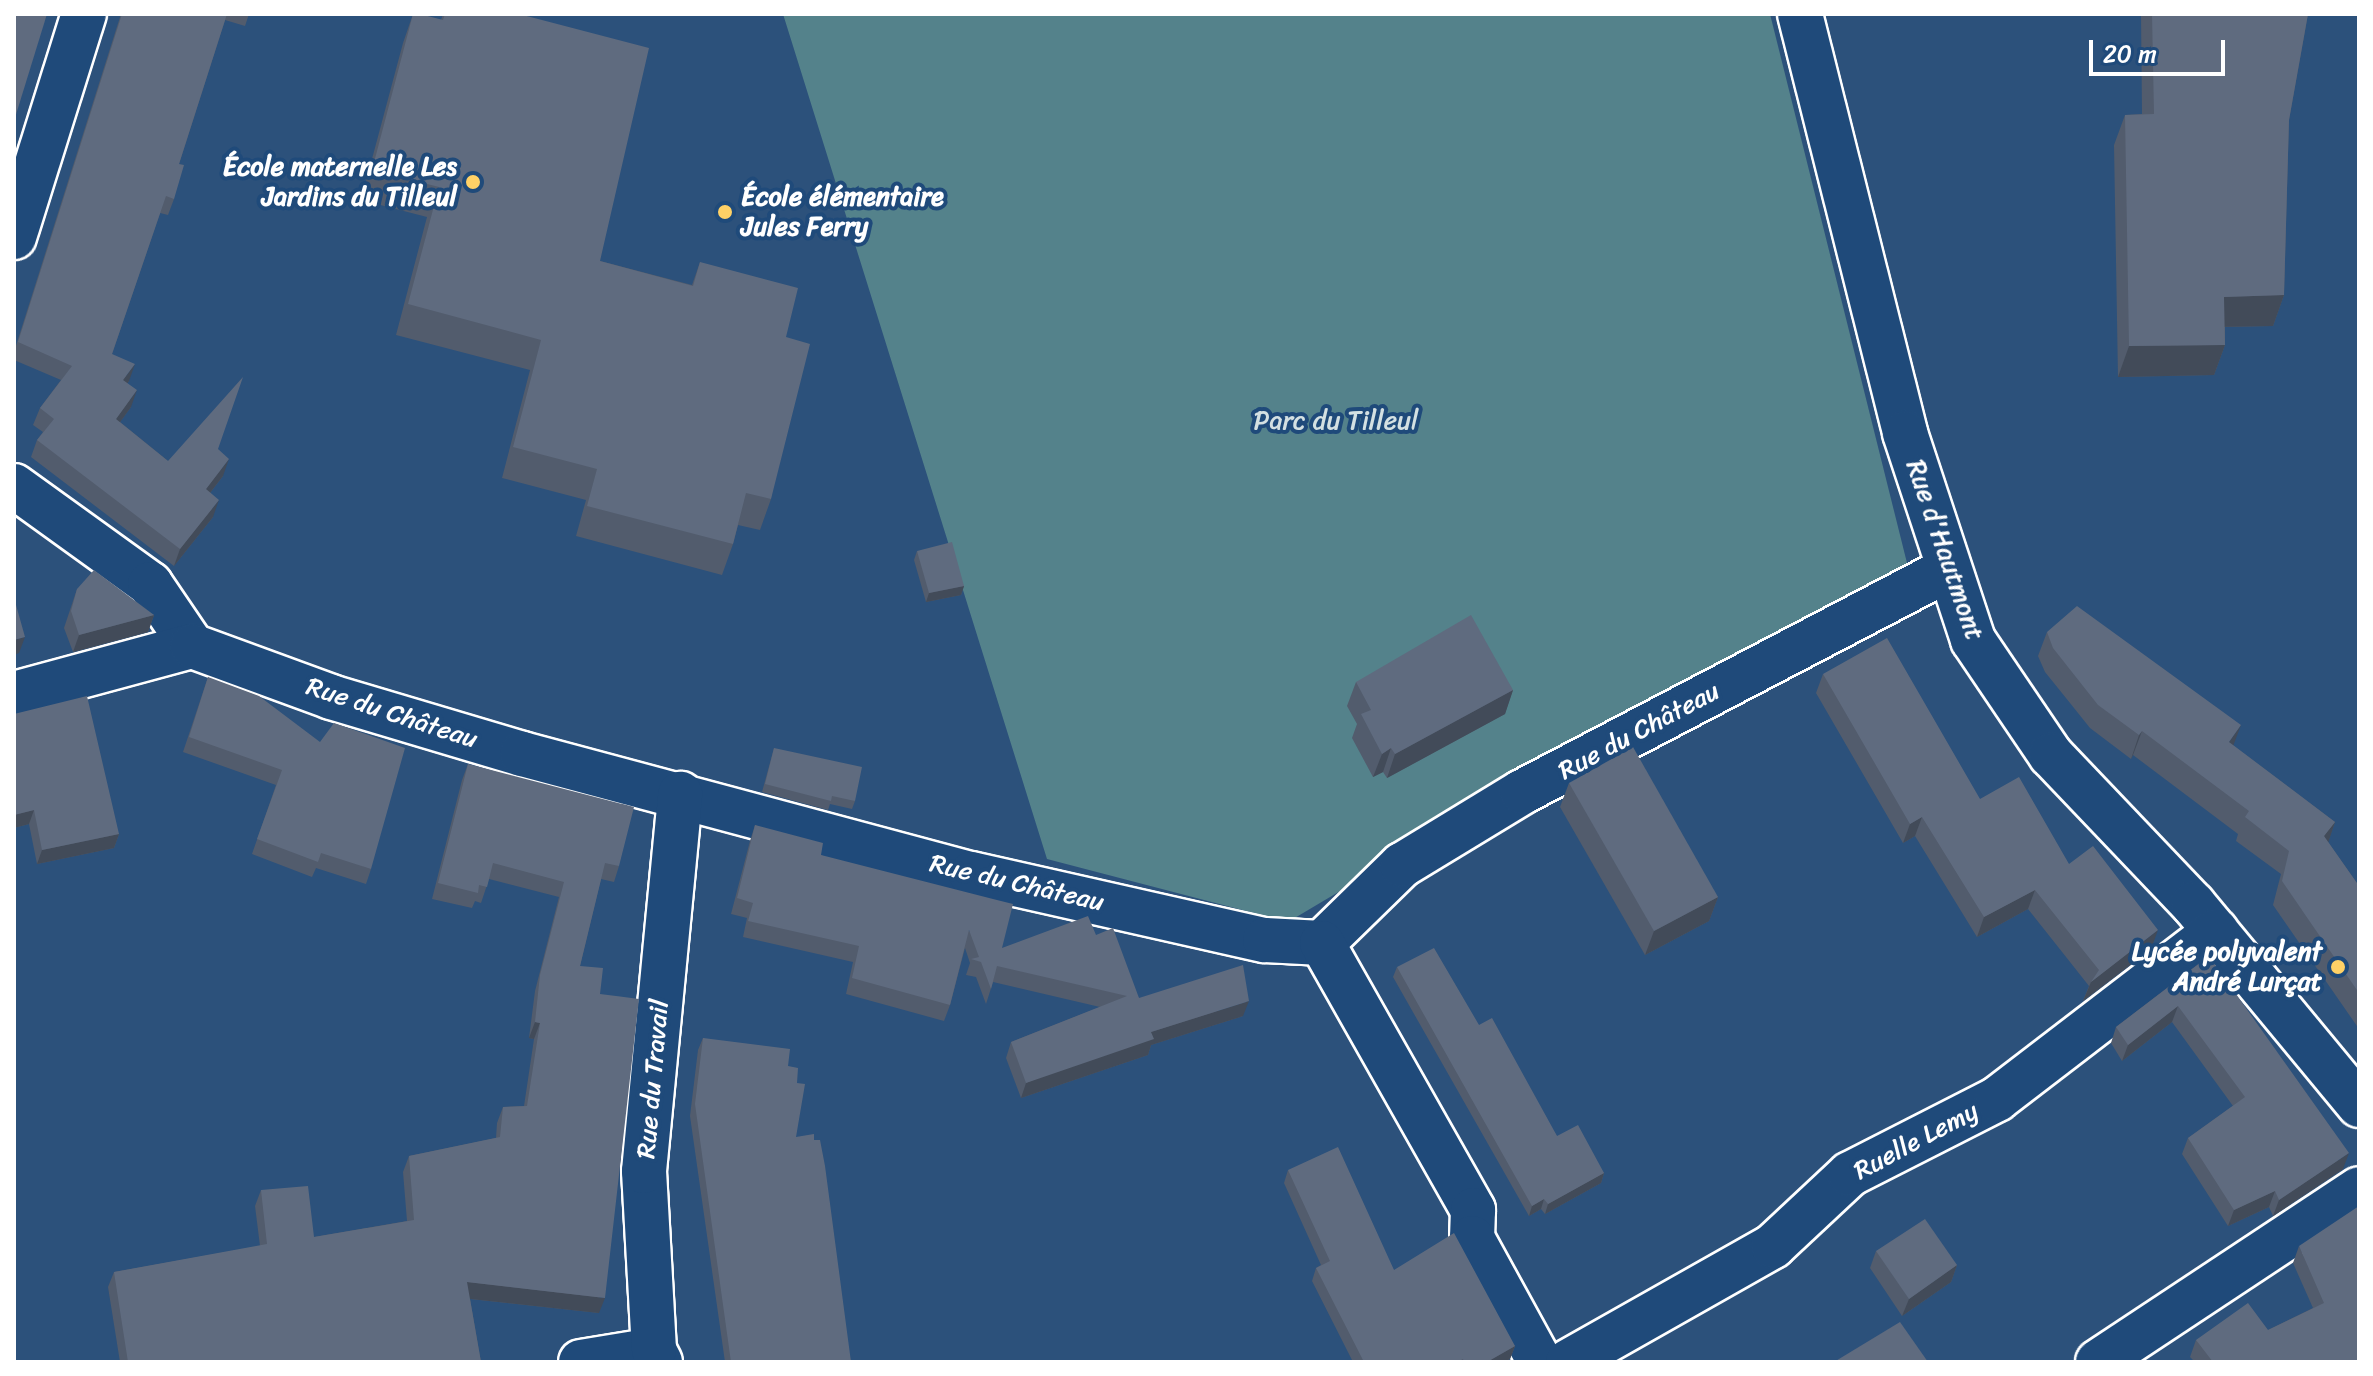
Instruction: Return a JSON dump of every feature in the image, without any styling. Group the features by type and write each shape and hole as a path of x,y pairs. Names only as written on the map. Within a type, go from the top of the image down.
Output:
{"street":[{"path":"14,237 84,14"},
{"name":"Rue d'Hautmont","path":"1800,14 1905,433 1947,570 1973,640 2051,755 2216,931 2359,1105"},
{"path":"14,486 150,584 192,646 14,694"},
{"name":"Rue du Château","path":"192,646 331,697 971,874 1265,940 1322,943 1402,865 1522,792 1947,570"},
{"name":"Rue du Travail","path":"657,1356 644,1171 680,794"},
{"name":"Ruelle Lemy","path":"1568,1362 1773,1246 1850,1174 1997,1099 2216,931"},
{"path":"1322,943 1473,1210 1472,1238 1540,1362"},
{"path":"2098,1362 2359,1189"},
{"path":"581,1362 657,1356"}],"green space":[{"name":"Parc du Tilleul","path":"783,14 1770,14 1909,571 1547,768 1288,922 1047,859"}],"building":[{"path":"14,14 47,14 14,121"},
{"path":"122,14 227,14 179,164 184,165 174,199 166,196 112,354 135,364 123,380 137,390 116,419 168,461 243,377 218,449 229,459 206,489 219,500 180,549 37,440 54,419 40,408 72,366 18,342"},
{"path":"413,14 443,20 445,14 519,14 649,48 600,261 693,286 700,262 798,288 786,337 810,344 771,499 746,493 733,544 587,506 597,469 513,447 541,340 408,304 439,187 372,170"},
{"path":"2152,14 2308,14 2289,120 2284,295 2224,297 2225,345 2129,346 2125,115 2154,114"},
{"path":"952,542 964,586 929,593 917,551"},
{"path":"94,570 154,615 79,635 71,611 77,589"},
{"path":"14,606 25,637 14,640"},
{"path":"2077,606 2241,725 2229,742 2335,822 2324,836 2359,886 2359,993 2282,881 2289,851 2245,817 2249,811 2142,731 2139,735 2098,705 2053,648 2047,632"},
{"path":"1471,615 1513,690 1395,754 1391,748 1382,754 1361,714 1371,710 1356,682"},
{"path":"1887,638 1980,799 2019,777 2069,864 2093,846 2158,930 2091,982 2099,970 2035,890 1984,917 1922,817 1910,824 1823,674"},
{"path":"208,677 259,696 320,742 334,723 405,748 371,869 321,853 318,862 257,839 282,770 189,737"},
{"path":"87,696 119,834 42,850 34,810 14,815 14,714"},
{"path":"1633,747 1718,897 1654,931 1569,783"},
{"path":"774,748 862,767 855,801 832,796 831,801 765,784"},
{"path":"468,764 634,807 619,866 605,863 580,966 603,968 600,994 639,999 605,1298 467,1282 481,1362 128,1362 114,1272 267,1244 261,1190 308,1186 314,1237 414,1220 409,1156 500,1137 503,1107 527,1106 540,1023 535,1022 540,975 564,882 493,863 487,887 479,885 478,893 438,883"},
{"path":"755,825 823,843 821,855 1013,904 1002,948 1088,916 1096,935 1113,928 1139,998 1243,965 1249,1001 1151,1032 1154,1039 1026,1083 1011,1042 1127,996 997,966 991,989 981,962 971,959 979,957 969,930 950,1005 852,978 859,946 748,921 753,903 737,898"},
{"path":"1434,948 1479,1025 1492,1018 1557,1136 1578,1125 1604,1173 1548,1204 1544,1199 1532,1206 1397,967"},
{"path":"2209,956 2349,1153 2279,1200 2275,1191 2234,1210 2188,1138 2245,1097 2178,1006 2128,1045 2116,1027"},
{"path":"703,1038 790,1049 788,1066 798,1068 797,1083 805,1084 796,1137 814,1134 814,1140 820,1140 851,1362 731,1362 695,1104"},
{"path":"1338,1147 1394,1270 1454,1233 1515,1346 1487,1362 1464,1362 1463,1359 1457,1362 1364,1362 1316,1268 1330,1261 1288,1170"},
{"path":"2359,1206 2359,1362 2213,1362 2196,1340 2248,1303 2268,1330 2324,1303 2299,1246"},
{"path":"1925,1219 1957,1265 1909,1299 1876,1251"},
{"path":"1900,1322 1928,1362 1834,1362"}],"place":[{"name":"École maternelle Les Jardins du Tilleul","path":"473,182"},
{"name":"École élémentaire Jules Ferry","path":"725,212"},
{"name":"Lycée polyvalent André Lurçat","path":"2338,967"}]}
